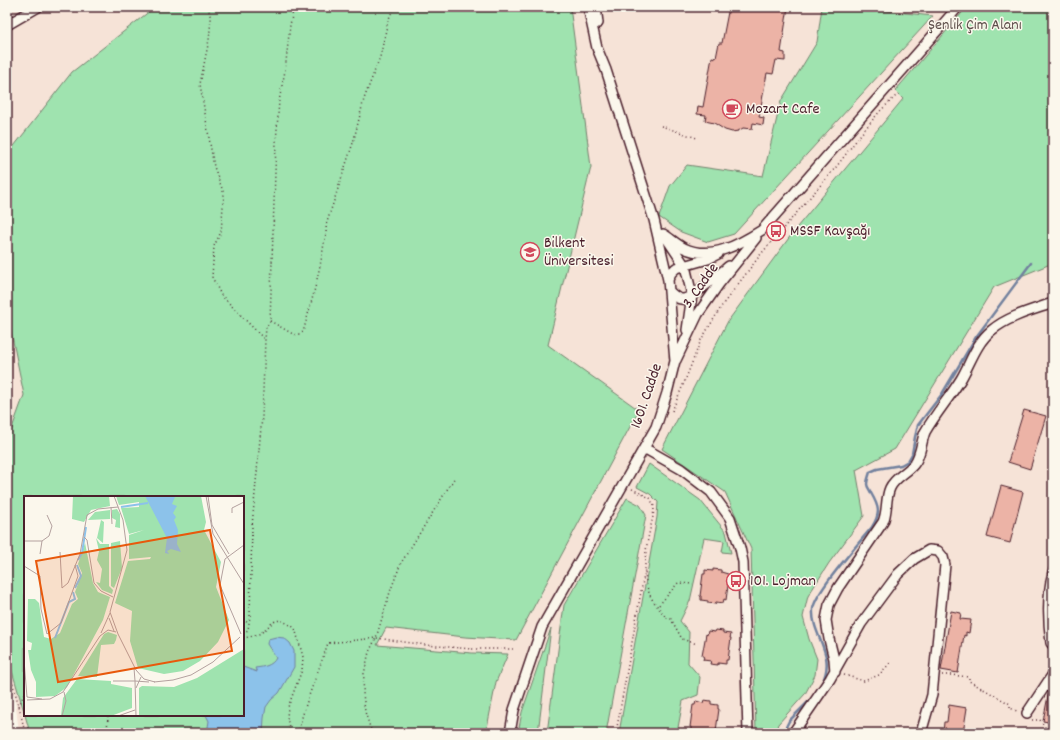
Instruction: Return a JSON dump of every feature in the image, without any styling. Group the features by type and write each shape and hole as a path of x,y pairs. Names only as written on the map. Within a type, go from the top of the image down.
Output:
{"street":[{"path":"7,26 38,7"},
{"name":"1601. Cadde","path":"510,733 514,710 542,627 656,427 667,394 675,362 670,292 654,220 606,70 597,48 588,7"},
{"name":"1601. Cadde","path":"596,7 606,70"},
{"name":"3. Cadde","path":"675,362 698,314 742,255 762,230 958,7"},
{"name":"3. Cadde","path":"654,220 685,266 692,295 686,337"},
{"path":"663,234 684,248 706,253 732,248 762,230"},
{"name":"3. Cadde","path":"668,280 671,273 676,268 708,259 732,248"},
{"name":"3. Cadde","path":"670,292 676,298 684,299 692,295 742,255"},
{"path":"834,672 834,659 826,620 829,605 838,588 883,522 887,513 887,500 890,488 896,479 914,464 925,432 962,378 978,346 992,330 1025,313 1053,303"},
{"path":"644,448 681,469 711,492 730,518 743,562 748,733"},
{"path":"793,733 834,672 861,624 898,574 914,559 929,550 938,551 943,557 945,565 932,695 921,733"},
{"path":"1053,572 1051,580 1049,625 1051,643 1053,646"},
{"path":"1027,713 1053,674"}],"path":[{"path":"208,7 211,20 210,40 200,84 214,167 224,194 221,232 214,246 212,278 221,295 265,340"},
{"path":"244,634 248,630 249,624 252,526 262,416 266,328 270,321 276,144 290,25 294,7"},
{"path":"270,321 293,334 297,335 303,332 318,277 327,233 326,225 353,143 364,99 380,57 388,22 394,7"},
{"path":"672,410 701,340 723,304 761,254 837,166 880,111 898,94"},
{"path":"661,126 696,138"},
{"path":"372,733 365,712 363,694 364,674 369,652 376,638 391,589 401,563 455,477"},
{"path":"616,733 646,564 654,506 650,498 632,490 624,482"},
{"path":"646,564 646,583 650,597 659,606 666,618 671,619 682,639 697,644"},
{"path":"659,606 678,583 693,584"},
{"path":"244,620 249,624"},
{"path":"244,638 261,633 272,622 278,620 296,628 303,657 302,670 288,707 287,717 290,733"},
{"path":"298,733 328,643 376,638 441,647 513,649"},
{"path":"834,672 864,681 879,675 890,663"},
{"path":"7,664 25,733"},
{"path":"934,676 951,675 970,677 969,681 1010,704 1010,708 1018,712 1027,713 1026,719 1040,720 1049,733"},
{"path":"19,706 24,694"},
{"path":"107,733 108,716"}],"shaded area":[{"name":"Bilkent Üniversitesi","path":"7,7 1053,7 1053,733 19,733 15,699 9,683 7,684"}],"green space":[{"path":"155,7 570,7 591,167 548,345 639,410 516,640 465,637 386,628 377,645 472,653 508,654 496,682 486,733 30,733 25,716 244,716 244,496 24,496 24,712 7,654 7,442 24,395 7,312 7,155 72,72"},
{"path":"822,7 865,7 869,9 933,16 734,234 708,242 681,232 659,217 670,186 687,165 763,176 781,101 817,42"},
{"name":"Şenlik Çim Alanı","path":"967,7 1053,7 1053,263 994,287 895,449 856,470 864,516 829,563 808,596 803,617 809,639 817,659 815,675 805,694 778,724 775,733 756,733 751,549 725,492 662,449 728,321 797,227 903,99 895,91"},
{"path":"649,464 700,500 726,532 731,553 722,552 724,541 704,538 690,601 680,621 689,632 688,663 700,677 698,695 683,701 677,733 619,733 657,517 658,502 650,494 637,487"},
{"path":"627,498 640,505 646,515 606,733 547,733 564,605"},
{"path":"551,628 538,733 518,733 522,712"}],"water":[{"path":"276,637 284,638 290,643 294,651 294,667 279,693 266,707 263,733 207,733 209,721 206,716 244,716 244,667 257,672 255,668 264,667 274,661 276,658 267,644 268,639"}],"building":[{"path":"729,7 788,7 781,52 785,53 785,61 776,60 773,74 767,73 759,117 764,118 763,125 753,123 752,129 743,128 732,132 725,130 714,123 705,121 706,115 697,114 698,106 703,107 712,57 716,58 719,43 722,43"},
{"path":"1024,410 1046,416 1030,469 1008,462"},
{"path":"1001,486 1023,492 1010,543 987,537"},
{"path":"713,569 721,570 721,572 728,574 729,578 726,600 724,599 723,603 716,602 715,604 701,600 700,596 703,574 705,574 705,570 713,571"},
{"path":"951,611 961,613 960,619 971,620 969,633 966,632 966,636 964,635 958,673 941,670"},
{"path":"716,630 731,634 728,660 726,660 726,664 710,664 711,661 703,660 704,656 702,656 706,634 707,635 708,631 715,632"},
{"path":"1052,687 1053,723 1043,721 1049,691"},
{"path":"704,700 711,701 711,704 718,705 719,709 716,731 714,731 714,733 698,733 691,731 690,727 693,705 695,705 696,701 703,703"},
{"path":"949,705 967,708 963,733 943,733 944,722 947,722"}],"waterway":[{"path":"822,683 826,672 827,663 813,619 813,609 821,591 848,555 872,527 877,518 878,510 876,502 867,485 870,472 877,469 901,465 908,461 912,454 918,425 942,394 976,337 1031,263"},
{"path":"783,733 789,721 813,697"}],"place":[{"name":"Mozart Cafe","path":"732,109"},
{"name":"MSSF Kavşağı","path":"776,231"},
{"name":"Bilkent Üniversitesi","path":"530,252"},
{"name":"101. Lojman","path":"736,581"}]}
